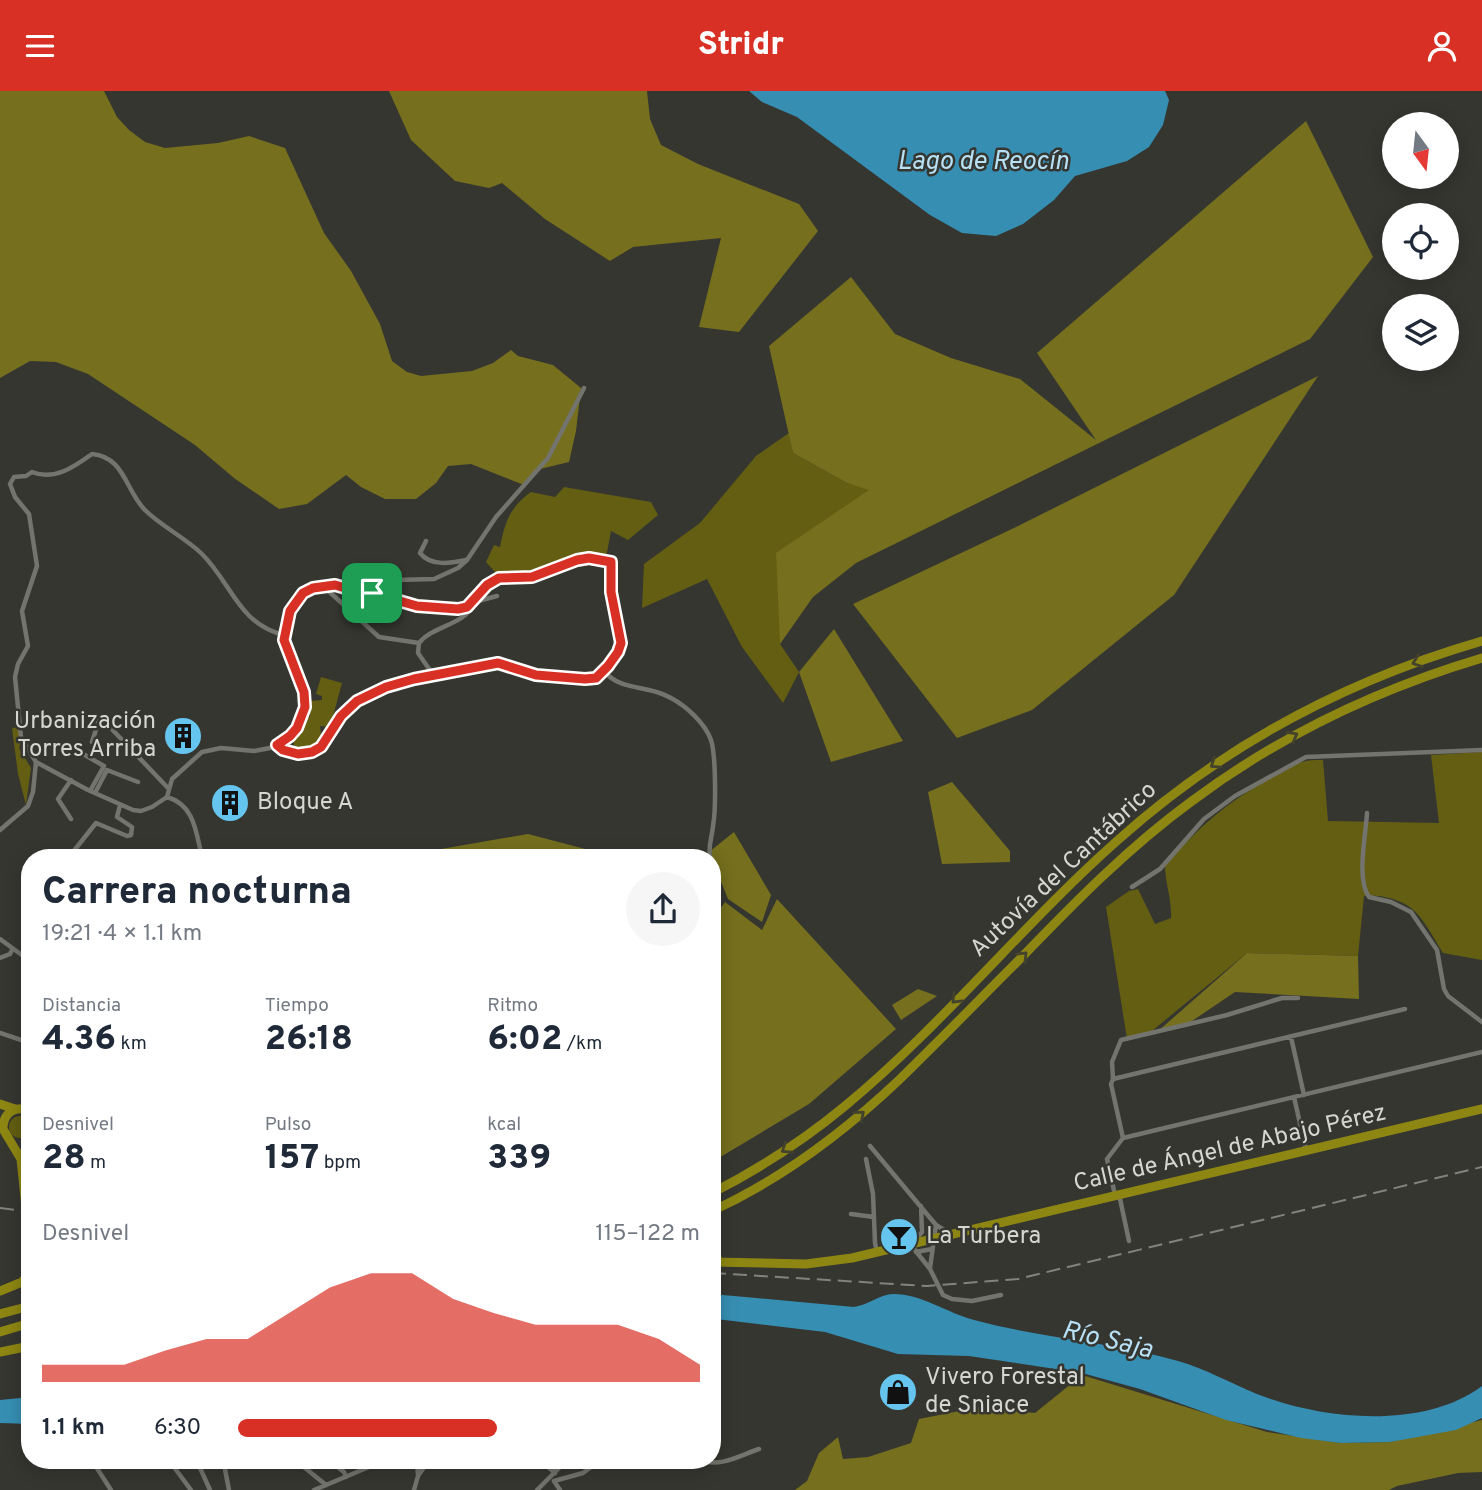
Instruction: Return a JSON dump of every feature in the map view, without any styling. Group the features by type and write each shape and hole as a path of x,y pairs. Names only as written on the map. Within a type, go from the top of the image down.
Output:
{"highway":[{"name":"Autovía del Cantábrico","path":"721,1188 776,1156 845,1106 897,1059 1099,857 1153,810 1201,774 1275,726 1334,696 1420,660 1482,641"},
{"name":"Autovía del Cantábrico","path":"721,1206 804,1157 878,1100 1119,861 1205,791 1277,745 1337,713 1403,685 1482,658"},
{"path":"0,1104 21,1110"},
{"path":"15,1109 6,1116 1,1126 21,1159"},
{"name":"Calle de Ángel de Abajo Pérez","path":"721,1263 806,1264 914,1249 935,1236 949,1232 987,1226 1482,1109"},
{"path":"11,1140 21,1143"},
{"path":"0,1292 21,1282"},
{"path":"0,1292 21,1286"},
{"path":"0,1314 21,1308"},
{"path":"0,1332 21,1326"},
{"path":"0,1352 21,1348"}],"street":[{"path":"372,593 396,580 423,580 443,576 467,560 496,517 548,458 584,388"},
{"path":"277,745 283,750 298,754 312,752 321,747 341,716 357,701 386,687 474,666 498,663 546,677 596,678 618,652 621,643 611,592 610,561 589,558 532,577 499,578 487,585 467,607 458,609 417,606 346,587 323,586 308,590 295,601 284,635 285,647 304,692 305,707 297,728 277,745 254,751 208,749 179,771 168,788 167,796 141,811 92,792 36,762 21,737 15,677 18,664 28,646 22,611 37,566 29,515 15,497 10,484 14,477 26,476 32,472 44,476 52,475 73,467 92,454 118,464 143,508 177,532 211,563 245,613 261,627 284,635"},
{"path":"426,541 420,553 427,560 450,564 467,560"},
{"path":"323,586 379,637 419,643"},
{"path":"474,601 497,596"},
{"path":"433,676 418,653 419,643 432,631 462,618 471,611 474,601"},
{"path":"604,671 621,685 636,685 672,698 706,729 713,751 714,810 711,849"},
{"path":"92,742 99,720 106,722 168,788"},
{"path":"76,750 104,766 92,792"},
{"path":"1132,887 1160,869 1204,819 1235,796 1306,757 1482,750"},
{"path":"0,830 28,806 32,798 36,762"},
{"path":"92,792 107,770 138,782"},
{"path":"71,781 58,799 71,819"},
{"path":"167,796 181,802 188,810 200,849"},
{"path":"75,849 96,823 127,837 132,834 132,827 117,817 120,804"},
{"path":"1367,813 1364,891 1369,897 1391,902 1411,912 1437,950 1444,989 1448,996 1479,1016 1482,1022"},
{"path":"0,939 21,956"},
{"path":"0,958 10,954 12,950"},
{"path":"1123,1138 1111,1084 1112,1062 1121,1040 1227,1015 1282,998 1298,999"},
{"path":"1113,1079 1405,1009"},
{"path":"0,1033 21,1040"},
{"path":"1291,1037 1304,1095"},
{"path":"1129,1241 1107,1159 1123,1138 1482,1052"},
{"path":"1294,1097 1306,1150"},
{"path":"870,1146 921,1206 935,1236 931,1272"},
{"path":"866,1159 873,1194 875,1243 878,1252"},
{"path":"921,1206 922,1231 914,1249 931,1272 943,1295 972,1301 1001,1295"},
{"path":"851,1215 874,1217"},
{"path":"922,1231 935,1236"},
{"path":"721,1259 727,1263"},
{"path":"721,1462 759,1449"},
{"path":"98,1469 111,1490"},
{"path":"175,1469 191,1490"},
{"path":"201,1469 210,1490"},
{"path":"225,1469 229,1490"},
{"path":"306,1469 326,1485"},
{"path":"340,1469 346,1477"},
{"path":"314,1490 365,1469"},
{"path":"417,1469 418,1476"},
{"path":"414,1490 423,1469"},
{"path":"549,1469 560,1490"},
{"path":"537,1490 560,1469"},
{"path":"553,1477 583,1473 588,1469"}],"shaded area":[{"path":"0,91 104,91 117,117 129,130 145,142 165,148 218,143 249,136 285,148 324,233 351,271 380,324 392,361 407,372 421,376 472,371 493,363 511,350 518,356 553,365 581,388 569,462 540,469 524,485 471,464 448,466 436,483 416,499 385,499 361,487 346,475 307,504 279,509 234,478 195,445 88,374 56,362 30,361 0,378"},
{"path":"389,91 647,91 650,119 661,145 698,164 799,204 818,231 739,332 699,327 721,238 633,247 610,261 545,219 502,183 489,188 455,181 411,140"},
{"path":"1306,121 1373,257 1310,339 856,563 813,597 780,644 776,553 869,490 847,483 793,453 769,346 851,277 895,334 951,358 1020,379 1096,440 1037,353"},
{"path":"1318,376 1174,595 1032,710 957,738 853,604 1014,528"},
{"path":"789,433 793,453 847,483 870,489 780,644 799,672 783,703 742,647 707,579 642,608 644,564 700,523 756,456"},
{"path":"564,487 651,502 658,515 628,540 611,531 606,558 589,557 531,576 503,577 495,572 486,562 494,545 500,547 513,509 531,492 555,497"},
{"path":"834,629 903,741 831,762 799,672"},
{"path":"321,677 342,683 330,727 320,726 322,742 295,750 293,739 298,736 306,718 310,717 310,701 322,700 322,696 316,694"},
{"path":"18,727 21,741 19,748 31,768 26,805 18,774 12,728"},
{"path":"1482,752 1482,960 1443,953 1416,912 1401,902 1388,898 1364,896 1358,956 1247,953 1147,1035 1127,1039 1106,907 1129,891 1138,889 1155,924 1171,918 1165,865 1215,816 1241,796 1291,767 1302,762 1323,760 1328,821 1439,823 1431,755"},
{"path":"952,782 1010,851 1010,862 942,864 928,792"},
{"path":"734,832 771,895 762,922 728,899 721,882 721,849 713,849"},
{"path":"528,834 585,849 441,849"},
{"path":"777,899 896,1029 809,1104 721,1157 721,908 725,902 762,930"},
{"path":"1247,953 1358,956 1359,999 1235,992 1189,1023 1157,1032"},
{"path":"918,989 937,996 901,1020 892,1005"},
{"path":"16,1116 20,1116 21,1138 16,1138 9,1131 9,1123"},
{"path":"1082,1375 1267,1432 1341,1443 1390,1442 1482,1420 1482,1472 1458,1473 1389,1490 795,1490 807,1481 819,1453 838,1437 843,1459 868,1457 911,1443 919,1419 980,1407 1035,1413"}],"water":[{"name":"Lago de Reocín","path":"749,91 1165,91 1169,100 1163,125 1149,147 1127,161 1075,176 1054,200 1023,224 996,236 962,233 930,215 797,117 762,102"},
{"path":"888,1294 904,1295 924,1300 964,1317 999,1326 1178,1361 1283,1403 1341,1414 1402,1415 1458,1400 1482,1386 1482,1418 1456,1430 1390,1442 1341,1443 1301,1438 1226,1420 1140,1389 1082,1373 969,1356 898,1354 825,1332 721,1320 721,1295 854,1307"},
{"path":"21,1398 21,1424 0,1423 0,1400"}],"railway":[{"path":"721,1274 927,1286 1018,1279 1482,1167"},
{"path":"0,1208 21,1211"}],"place":[{"name":"Urbanización Torres Arriba","path":"183,736"},
{"name":"Bloque A","path":"230,803"},
{"name":"La Turbera","path":"899,1237"},
{"name":"Vivero Forestal de Sniace","path":"898,1392"}],"route":[{"path":"589,558 607,560 611,563 611,592 621,643 608,666 599,676 593,678 536,675 498,663 386,687 347,709 321,747 312,752 298,754 283,750 277,745 284,742 297,728 305,707 302,685 284,640 286,623 295,601 303,593 323,586 335,585 362,593 372,593 417,606 458,609 467,607 487,585 499,578 532,577 589,558"}],"water label":[{"name":"Río Saja","path":"1107,1341"}]}
